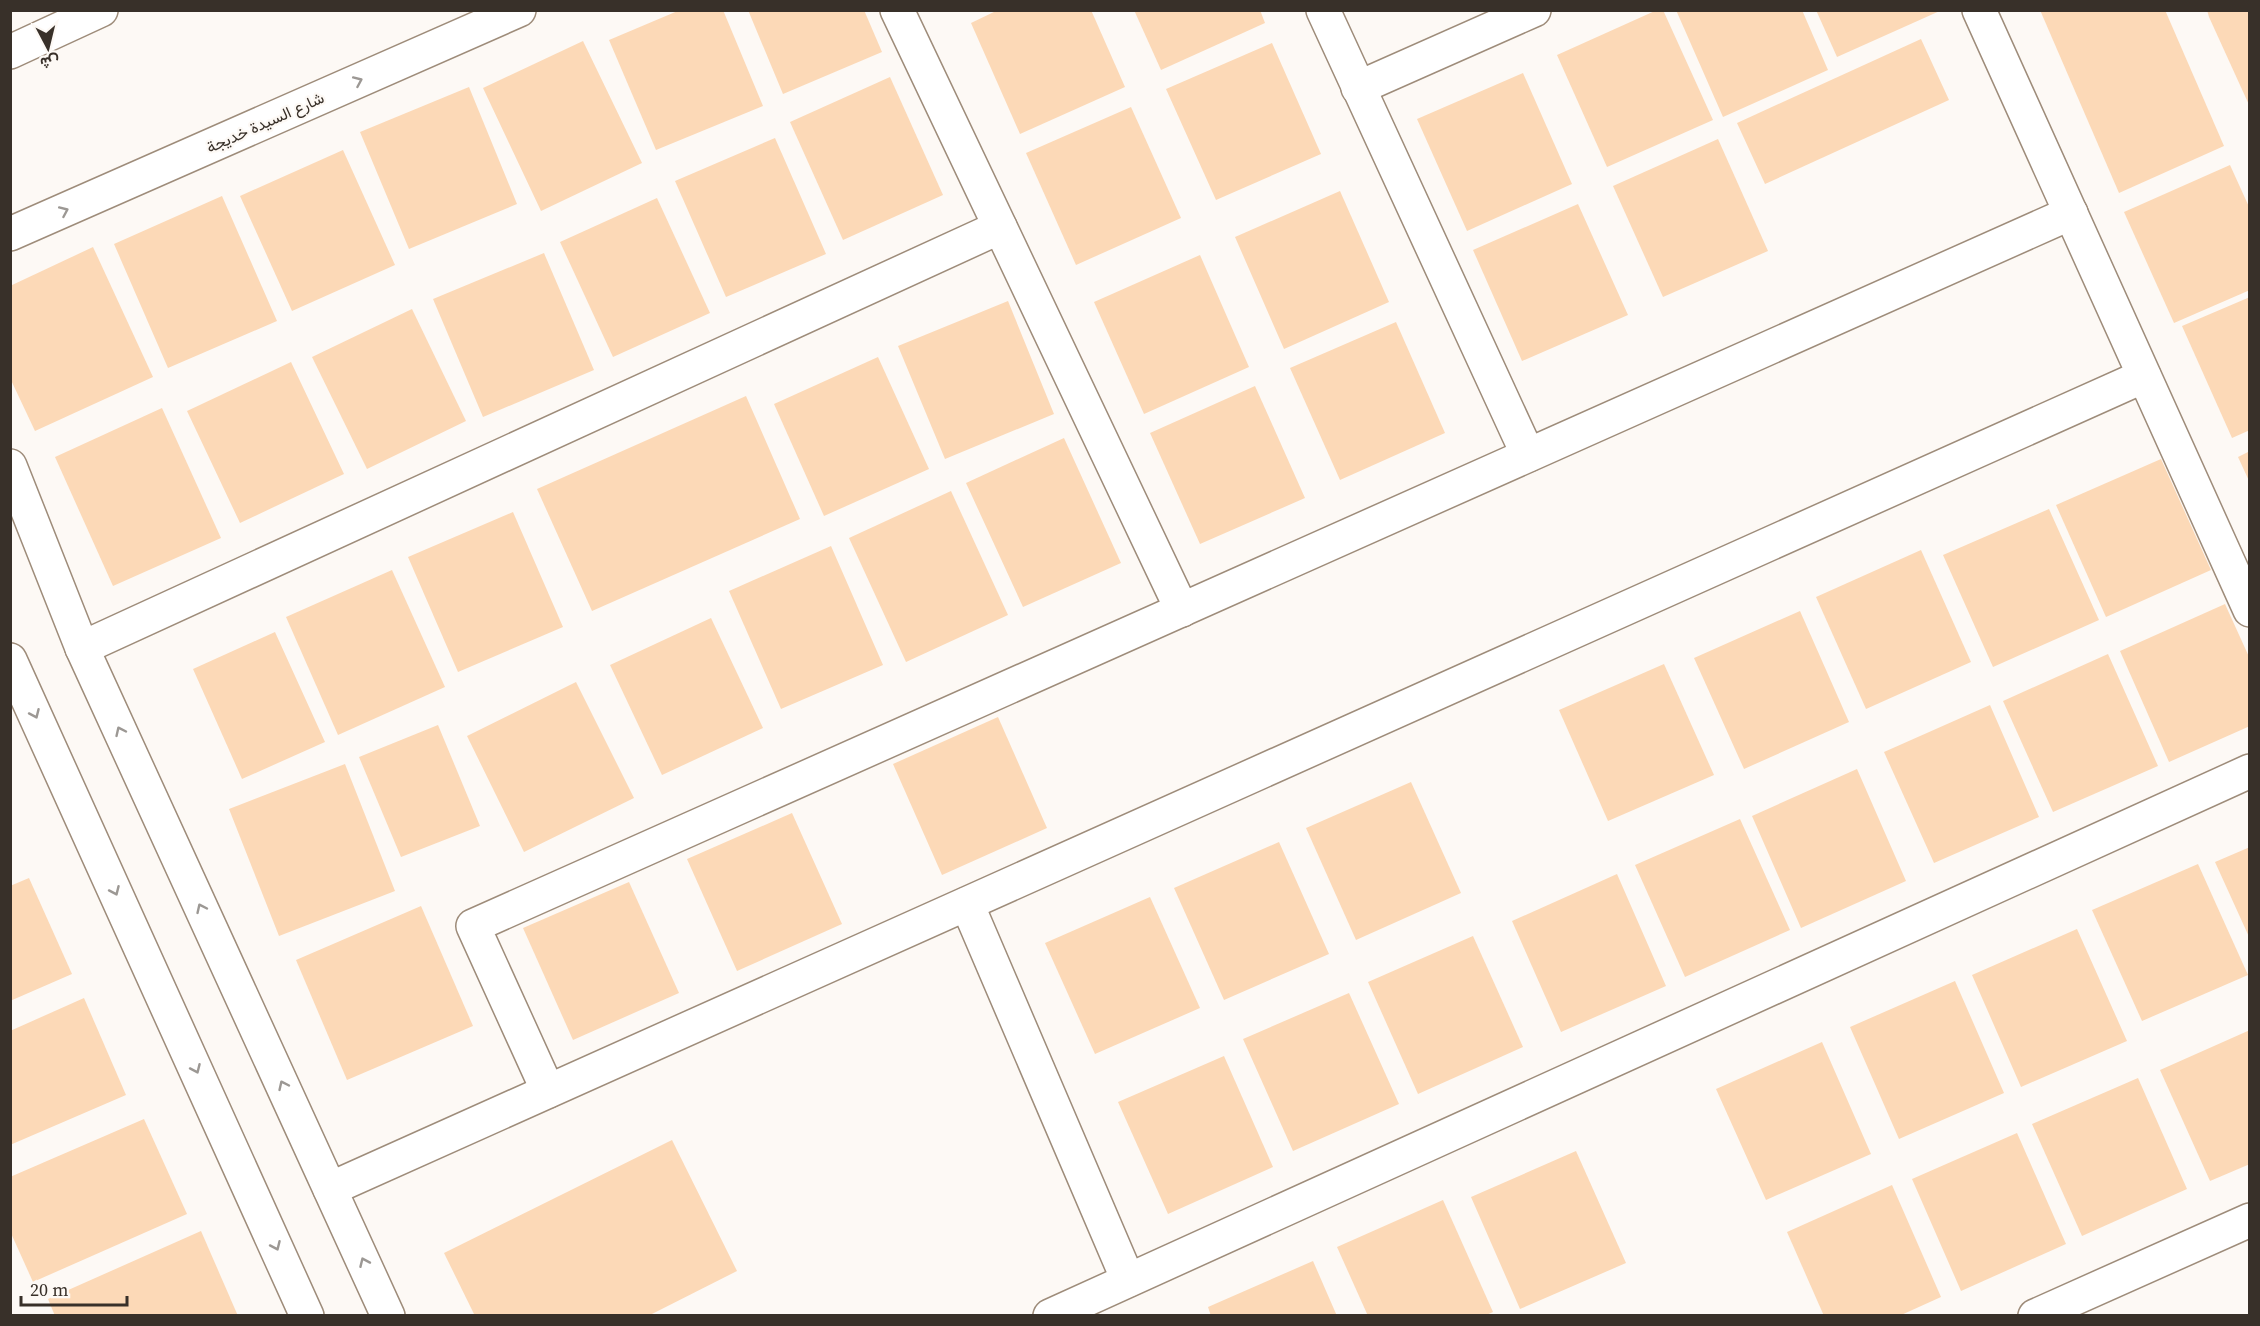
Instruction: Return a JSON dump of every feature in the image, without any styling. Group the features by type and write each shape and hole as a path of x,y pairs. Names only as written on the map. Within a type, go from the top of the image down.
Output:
{"street":[{"name":"شارع السيدة خديجة","path":"10,234 519,10"},
{"path":"897,10 1182,610"},
{"path":"1323,10 1528,455"},
{"path":"1358,88 1534,10"},
{"path":"1979,10 2250,610"},
{"path":"10,52 96,12"},
{"path":"548,1091 473,926 2071,213"},
{"path":"82,648 1000,227"},
{"path":"330,1189 2144,376"},
{"path":"10,466 82,648 388,1316"},
{"path":"10,660 308,1316"},
{"path":"1050,1316 2250,771"},
{"path":"967,904 1128,1280"},
{"path":"2036,1316 2080,1306 2250,1220"}],"building":[{"path":"680,10 723,10 763,106 656,150 609,40"},
{"path":"748,10 864,10 882,52 783,94"},
{"path":"998,10 1091,10 1125,87 1020,134 971,23"},
{"path":"1134,10 1260,10 1265,23 1161,70"},
{"path":"1657,10 1663,10 1713,120 1607,167 1557,55"},
{"path":"1676,10 1802,10 1828,70 1723,117"},
{"path":"1816,10 1942,10 1837,57"},
{"path":"2040,10 2165,10 2224,146 2119,193"},
{"path":"2207,10 2250,10 2250,107 2209,17"},
{"path":"1921,39 1949,100 1765,184 1737,123"},
{"path":"583,41 642,163 541,211 483,88"},
{"path":"1272,43 1321,154 1216,200 1166,89"},
{"path":"1523,73 1572,184 1467,231 1417,119"},
{"path":"890,77 943,195 843,240 790,122"},
{"path":"469,87 517,204 409,249 360,132"},
{"path":"1131,107 1181,218 1076,265 1026,153"},
{"path":"775,138 826,254 726,297 675,181"},
{"path":"1718,139 1768,251 1663,297 1613,186"},
{"path":"343,150 395,265 292,311 240,196"},
{"path":"2230,165 2250,209 2250,290 2174,323 2124,212"},
{"path":"1340,191 1389,302 1284,349 1235,237"},
{"path":"222,196 277,321 168,368 114,244"},
{"path":"657,198 710,313 613,357 560,242"},
{"path":"1578,204 1628,315 1522,361 1473,250"},
{"path":"93,247 153,377 35,431 10,378 10,286"},
{"path":"544,253 594,370 483,417 433,299"},
{"path":"1200,255 1249,367 1144,414 1094,302"},
{"path":"2250,297 2250,430 2232,438 2182,326"},
{"path":"1008,301 1054,414 945,459 898,346"},
{"path":"412,309 466,421 367,469 312,357"},
{"path":"1396,322 1445,433 1340,480 1290,368"},
{"path":"878,357 929,469 824,516 774,404"},
{"path":"291,362 344,474 240,523 187,411"},
{"path":"1255,386 1305,498 1200,544 1150,433"},
{"path":"746,396 800,519 592,611 537,489"},
{"path":"162,408 221,538 113,586 55,457"},
{"path":"1064,438 1121,563 1023,607 966,483"},
{"path":"2250,451 2250,483 2238,457"},
{"path":"2161,459 2211,570 2106,617 2056,505"},
{"path":"951,491 1008,615 906,662 849,538"},
{"path":"2049,509 2099,620 1993,667 1943,555"},
{"path":"513,512 563,627 458,672 408,557"},
{"path":"831,546 883,665 781,709 729,591"},
{"path":"1921,550 1971,662 1866,709 1816,597"},
{"path":"392,570 445,687 338,735 286,617"},
{"path":"2225,604 2250,659 2250,726 2169,762 2120,651"},
{"path":"1800,611 1849,722 1744,769 1694,658"},
{"path":"711,618 763,728 662,775 610,665"},
{"path":"275,632 325,742 242,779 193,669"},
{"path":"2108,654 2158,766 2053,812 2003,701"},
{"path":"1664,664 1714,775 1608,821 1559,710"},
{"path":"576,682 634,798 524,852 467,736"},
{"path":"1990,705 2039,817 1934,863 1884,752"},
{"path":"998,717 1047,828 942,875 893,764"},
{"path":"438,725 480,826 401,857 359,757"},
{"path":"345,764 395,891 279,936 229,809"},
{"path":"1857,769 1906,881 1801,928 1752,816"},
{"path":"1411,782 1461,893 1356,940 1306,828"},
{"path":"792,813 842,924 737,971 687,859"},
{"path":"1740,819 1790,930 1685,977 1635,865"},
{"path":"1279,842 1329,954 1224,1000 1174,888"},
{"path":"2250,847 2250,939 2215,862"},
{"path":"2198,864 2248,975 2142,1021 2092,910"},
{"path":"1617,874 1666,986 1561,1032 1512,921"},
{"path":"29,878 72,974 10,1001 10,886"},
{"path":"629,882 679,993 573,1040 523,928"},
{"path":"1150,897 1200,1008 1095,1054 1045,943"},
{"path":"421,906 473,1026 347,1080 296,960"},
{"path":"2077,929 2127,1041 2021,1087 1972,975"},
{"path":"1473,936 1523,1047 1418,1094 1368,982"},
{"path":"1955,981 2004,1093 1899,1139 1850,1027"},
{"path":"1349,993 1399,1104 1293,1151 1243,1039"},
{"path":"84,998 126,1095 10,1145 10,1031"},
{"path":"2250,1030 2250,1164 2210,1181 2160,1070"},
{"path":"1822,1042 1871,1154 1766,1200 1716,1089"},
{"path":"1224,1056 1273,1167 1168,1214 1118,1102"},
{"path":"2138,1078 2187,1189 2082,1236 2032,1124"},
{"path":"144,1119 187,1214 33,1282 10,1231 10,1177"},
{"path":"2017,1133 2066,1244 1961,1291 1912,1179"},
{"path":"672,1140 737,1271 648,1316 475,1316 444,1253"},
{"path":"1576,1151 1626,1263 1520,1309 1471,1197"},
{"path":"1892,1185 1941,1297 1899,1316 1824,1316 1787,1232"},
{"path":"1443,1200 1493,1312 1484,1316 1368,1316 1337,1247"},
{"path":"201,1231 238,1316 55,1316 48,1299"},
{"path":"1313,1261 1337,1316 1211,1316 1208,1307"}]}
